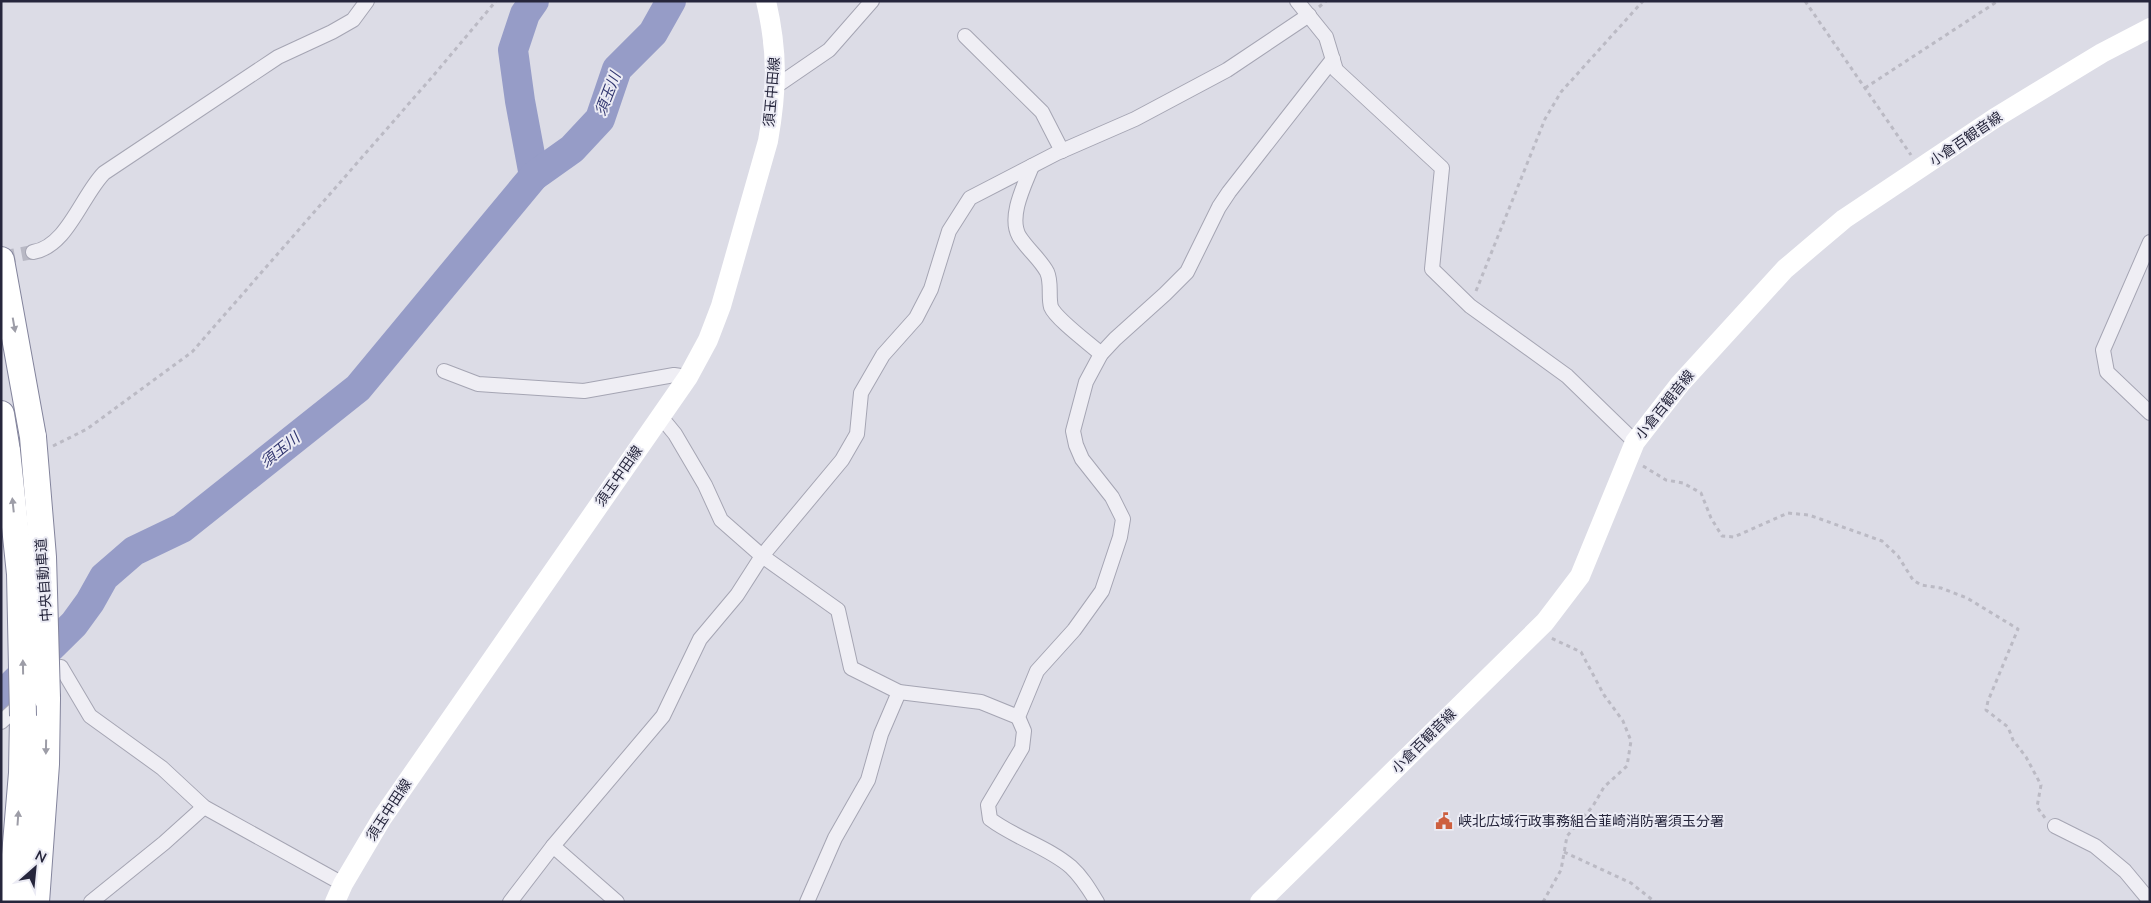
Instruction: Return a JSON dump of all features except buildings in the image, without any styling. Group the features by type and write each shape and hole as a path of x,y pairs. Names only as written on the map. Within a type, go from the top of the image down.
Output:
{"highway":[{"name":"中央自動車道","path":"1,260 38,444 47,698 46,764 36,902"},
{"name":"中央自動車道","path":"1,414 7,451 20,574 12,719 22,773 11,902"}],"main road":[{"name":"須玉中田線","path":"339,893 382,818 661,417 688,377 708,340 721,306 768,141 775,88 776,51 766,1"},
{"name":"小倉百観音線","path":"1260,902 1535,631 1580,576 1632,449 1680,384 1785,269 1844,219 1995,118 2102,53 2150,28"}],"street":[{"path":"33,252 41,251 64,233 95,181 104,173 278,57 353,20 367,1"},
{"path":"775,88 828,50 872,1"},
{"path":"1297,1 1326,37 1336,70 1442,168 1432,269 1470,306 1568,376 1632,449"},
{"path":"510,902 553,846 663,716 700,639 738,595 762,556 842,460 857,434 861,393 883,355 916,318 931,289 949,231 970,198 1062,151 1135,119 1227,70 1309,15"},
{"path":"965,36 1042,112 1062,151"},
{"path":"1018,718 1037,670 1074,630 1102,592 1120,537 1123,519 1112,497 1082,459 1076,445 1073,431 1086,382 1101,354 1187,272 1219,207 1229,192 1333,59"},
{"path":"1032,166 1020,194 1016,214 1018,234 1047,273 1051,288 1051,306 1057,316 1101,354"},
{"path":"2150,242 2103,350 2107,372 2150,413"},
{"path":"444,371 478,384 584,391 674,375 688,377"},
{"path":"661,417 675,434 705,485 722,520 762,556 838,610 851,668 899,692 980,702 1018,718 1024,731 1022,748 988,805 990,819 1003,829 1071,867 1086,884 1097,902"},
{"path":"12,719 61,667 90,716 162,768 204,807 339,893"},
{"path":"807,902 835,838 868,780 881,734 899,692"},
{"path":"90,902 204,807"},
{"path":"2055,826 2095,846 2125,871 2150,901"},
{"path":"553,846 617,902"}],"path":[{"path":"38,444 87,429 192,352 427,84 496,1"},
{"path":"1470,306 1545,119 1560,92 1642,1"},
{"path":"1805,1 1921,169"},
{"path":"1865,88 1998,1"},
{"path":"1632,449 1654,474 1666,480 1683,483 1701,493 1722,536 1734,537 1788,513 1809,515 1882,541 1898,556 1913,580 1921,585 1941,588 1967,598 2018,629 1986,710 2008,727 2013,740 2026,757 2041,784 2037,807 2040,813 2055,826"},
{"path":"1535,631 1581,652 1604,695 1623,721 1631,740 1627,766 1604,787 1592,806 1567,836 1561,870 1543,902"},
{"path":"1564,852 1631,883 1655,902"}],"waterway":[{"name":"須玉川","path":"534,1 525,14 513,50 534,176"},
{"name":"須玉川","path":"1,696 74,624 90,602 104,577 134,551 182,528 358,388 534,176 572,149 600,119 617,69 653,33 671,1"}],"tunnel":[{"path":"1,258 33,252"}],"place":[{"name":"峡北広域行政事務組合韮崎消防署須玉分署","path":"1444,821"}]}
